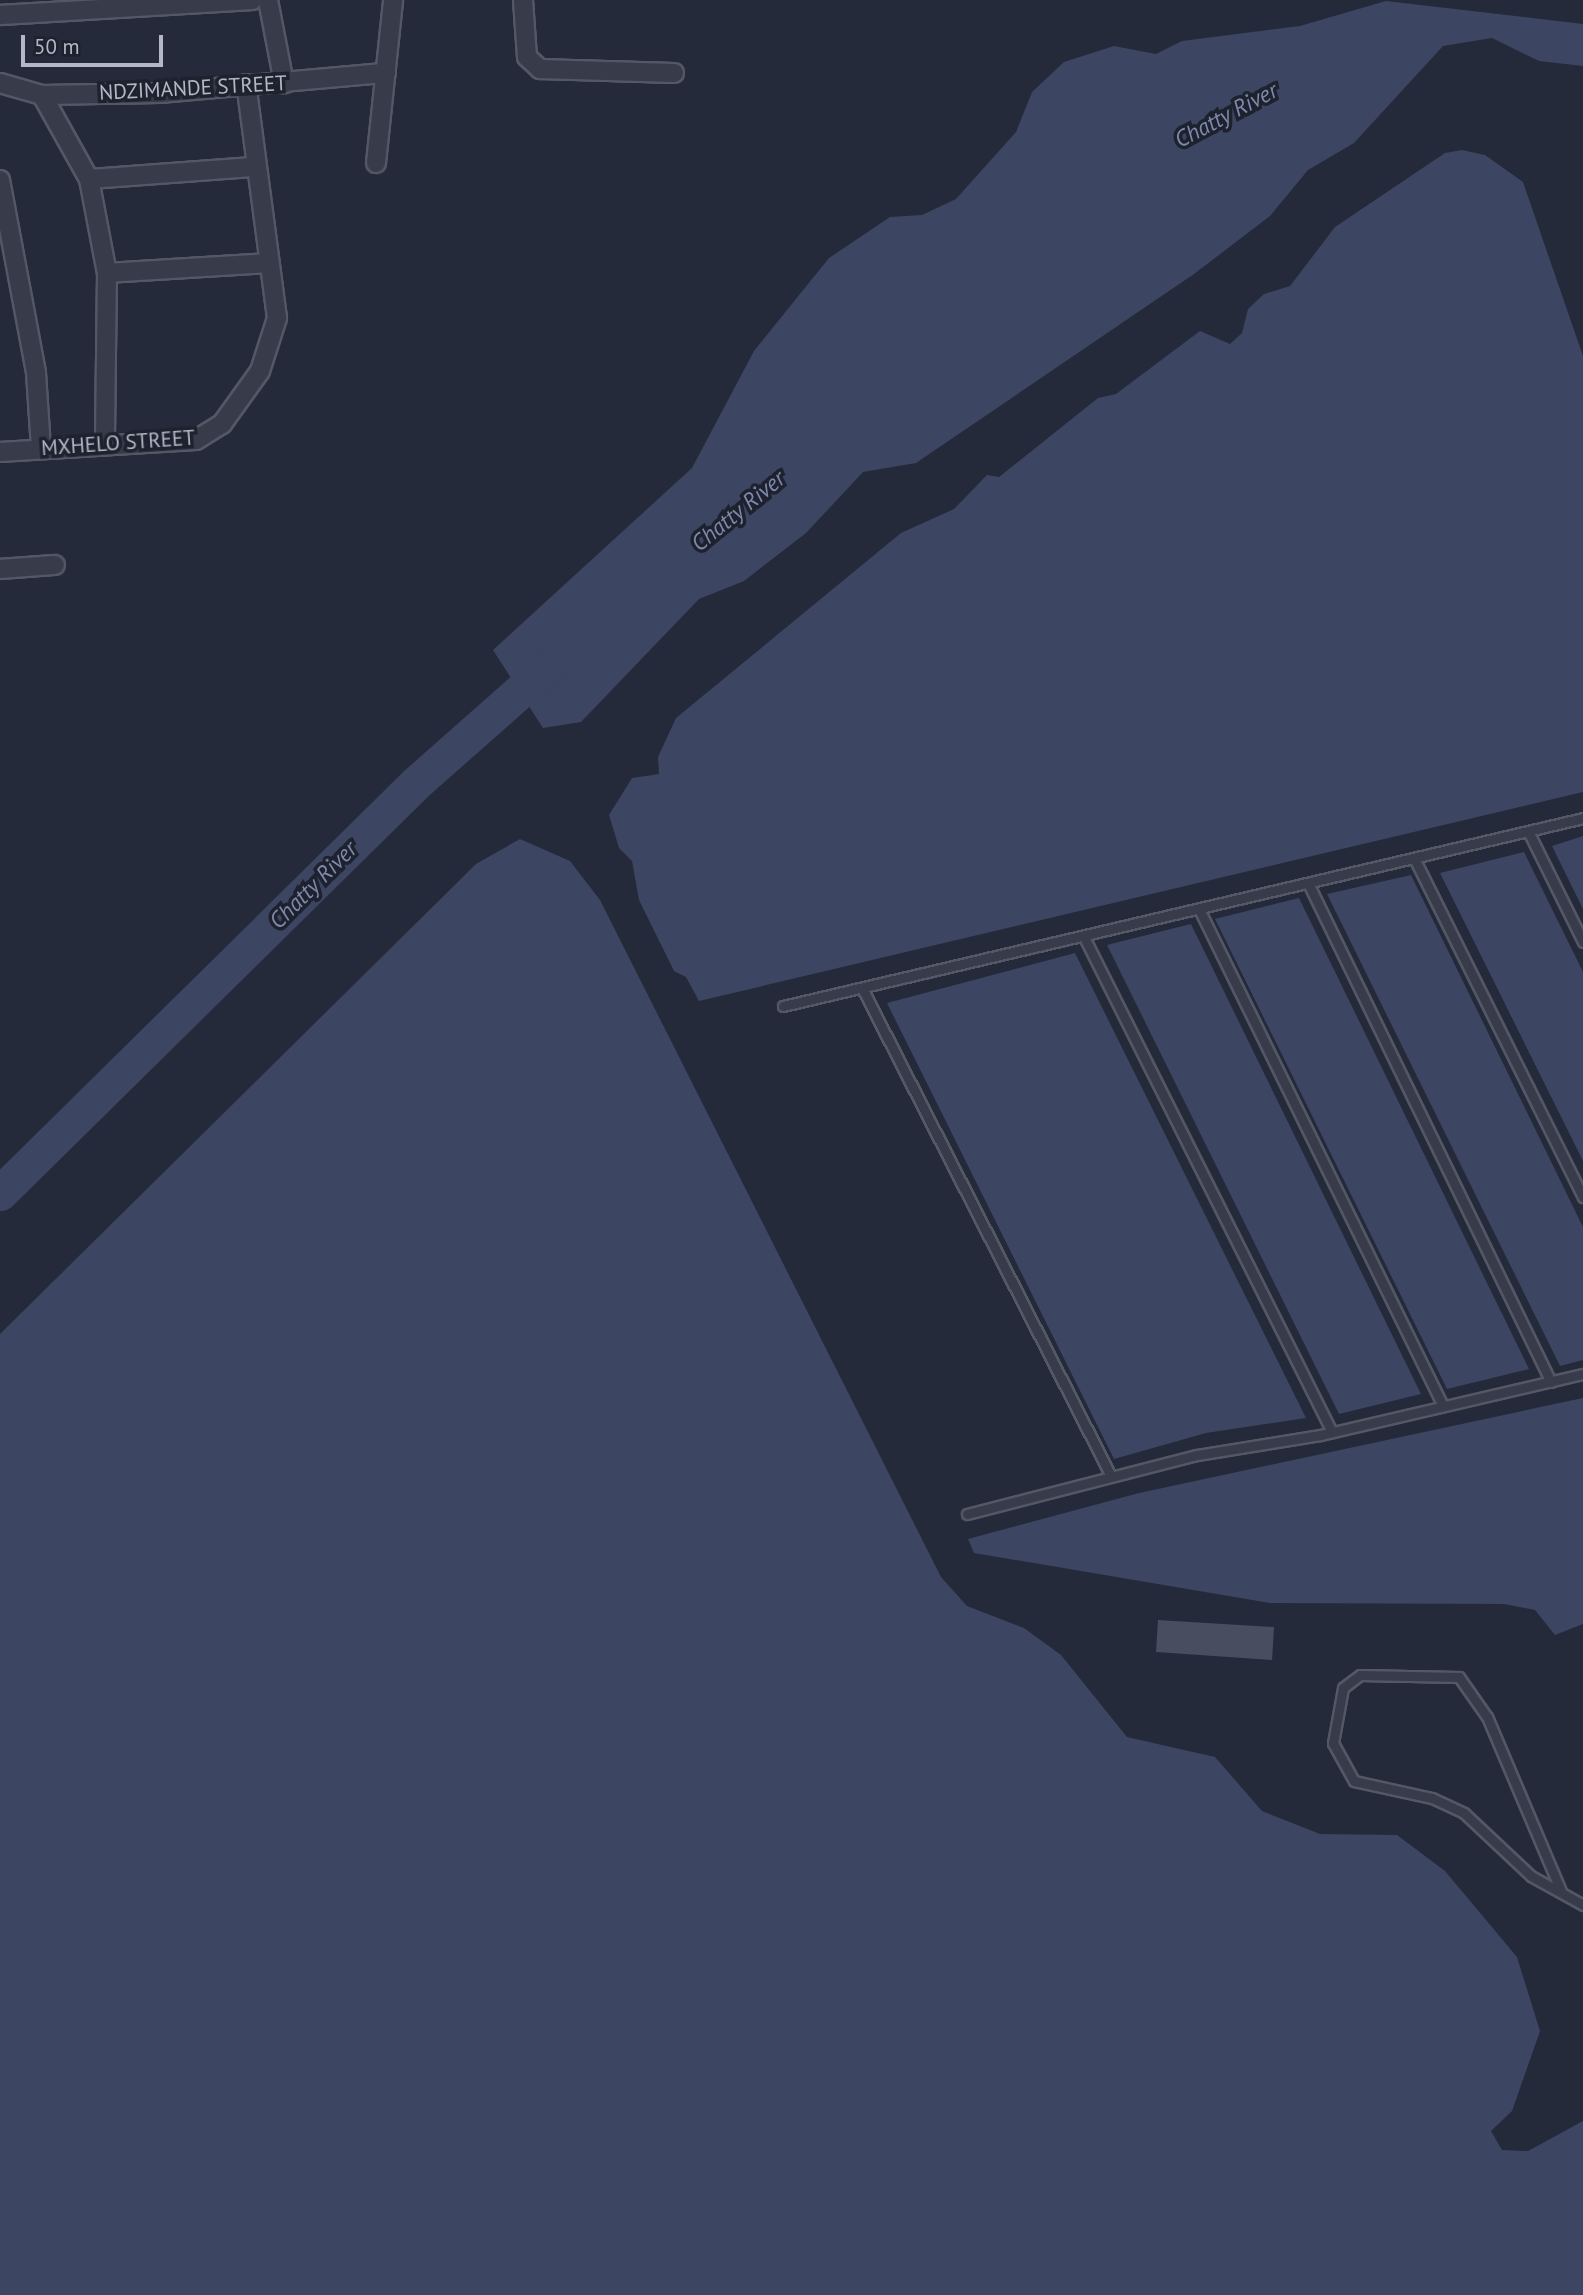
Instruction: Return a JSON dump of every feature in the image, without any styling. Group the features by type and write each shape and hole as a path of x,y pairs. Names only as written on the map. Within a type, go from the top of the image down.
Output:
{"street":[{"path":"0,15 253,0"},
{"path":"268,0 284,83"},
{"path":"376,163 393,0"},
{"path":"523,0 527,57 540,69 674,73"},
{"name":"NDZIMANDE STREET","path":"0,83 42,95 284,83 386,73"},
{"name":"MXHELO STREET","path":"0,452 105,443 187,442 222,424 273,342 277,317 254,167 246,84"},
{"path":"42,95 89,179 107,272 105,443"},
{"path":"89,179 254,167"},
{"path":"0,180 7,255 36,373 41,448"},
{"path":"107,272 269,263"},
{"path":"0,569 55,565"}],"lane":[{"path":"783,1006 1583,818"},
{"path":"1528,831 1583,942"},
{"path":"1414,858 1583,1197"},
{"path":"1307,883 1551,1382"},
{"path":"1199,909 1443,1406"},
{"path":"1084,937 1332,1432"},
{"path":"862,988 1111,1476"},
{"path":"967,1514 1111,1476 1332,1432 1583,1374"},
{"path":"1560,1891 1487,1717 1459,1676 1360,1675 1343,1688 1333,1743 1353,1781 1456,1809 1531,1876 1583,1905"}],"water":[{"path":"1386,1 1583,24 1583,66 1539,61 1492,38 1443,46 1354,143 1308,170 1270,216 1194,274 916,463 863,472 806,533 744,581 699,599 581,722 543,728 493,650 692,468 754,351 829,258 890,217 922,215 956,199 1016,132 1032,92 1064,62 1114,46 1156,54 1182,41 1300,26"},
{"path":"1462,150 1485,155 1523,182 1583,356 1583,792 699,1001 686,977 674,971 639,900 632,861 619,848 609,815 632,778 659,774 658,757 676,718 901,533 954,509 987,475 999,477 1098,398 1116,394 1200,331 1230,344 1242,333 1248,309 1264,294 1290,286 1335,227 1445,153"},
{"path":"1583,836 1583,909 1552,846"},
{"path":"520,839 570,861 600,900 941,1577 967,1606 1024,1628 1061,1655 1127,1737 1215,1757 1262,1811 1320,1834 1397,1835 1445,1871 1517,1957 1540,2031 1512,2111 1491,2131 1502,2150 1528,2151 1583,2121 1583,2295 0,2295 0,1334 476,864"},
{"path":"1524,852 1583,972 1583,1161 1440,873"},
{"path":"1411,875 1583,1227 1583,1360 1560,1366 1327,894"},
{"path":"1299,898 1529,1369 1447,1389 1215,919"},
{"path":"1191,924 1421,1394 1339,1414 1107,945"},
{"path":"1075,953 1306,1418 1206,1433 1114,1459 887,1003"},
{"path":"1583,1398 1583,1624 1555,1635 1535,1610 1504,1604 1270,1603 974,1553 968,1539 1139,1493"}],"building":[{"path":"1158,1620 1274,1627 1272,1660 1156,1652"}],"waterway":[{"name":"Chatty River","path":"0,1193 416,783 555,660"}]}
